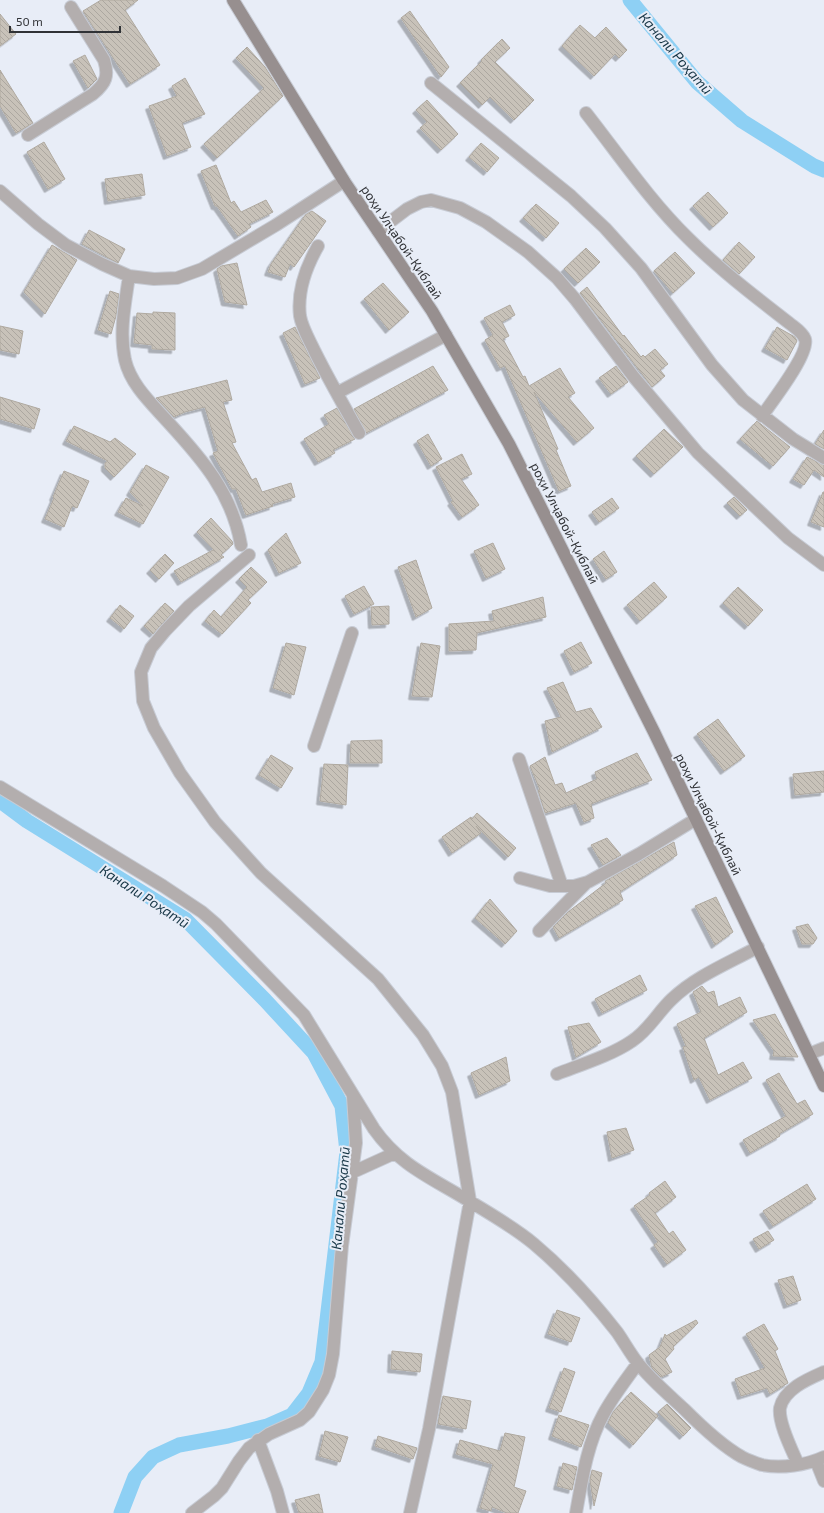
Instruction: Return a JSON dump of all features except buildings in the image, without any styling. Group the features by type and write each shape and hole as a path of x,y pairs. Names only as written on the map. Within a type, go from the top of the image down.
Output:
{"street":[{"name":"роҳи Улҷабой-Қиблаӣ","path":"233,0 344,181 432,311 509,444 574,570 696,819 824,1086"},
{"path":"28,135 93,94 100,88 107,76 107,69 104,60 71,7"},
{"path":"431,83 564,191 605,228 642,268 727,383 743,400 793,439 824,458"},
{"path":"586,114 651,197 687,238 713,262 793,326 806,340 806,345 798,363 762,416"},
{"path":"0,191 38,224 66,245 129,276 154,279 176,278 202,269 276,225 344,181"},
{"path":"378,231 407,209 421,202 431,200 460,208 486,222 528,252 557,278 575,299 633,376 698,453 788,538 824,565"},
{"path":"318,246 308,264 302,283 300,316 308,337 359,433"},
{"path":"129,276 123,313 122,341 126,362 138,389 196,454 213,476 229,503 238,526 241,545"},
{"path":"337,393 446,335"},
{"path":"249,555 189,606 151,648 141,672 143,701 154,728 180,773 215,822 261,874 378,979 423,1035 442,1066 452,1092 470,1201 429,1429 410,1513"},
{"path":"314,746 352,633"},
{"path":"519,759 562,886"},
{"path":"0,787 162,886 202,912 216,924 304,1015 378,1134 394,1153 418,1172 470,1201 534,1244 571,1278 603,1315 638,1363 695,1420 726,1446 742,1456 762,1465 781,1466 820,1459 824,1481"},
{"path":"520,878 550,886 574,886 588,882 639,854 696,819"},
{"path":"539,931 588,882"},
{"path":"557,1074 613,1051 632,1041 646,1029 672,999 689,986 709,973 758,947"},
{"path":"809,1054 824,1048"},
{"path":"192,1513 222,1488 238,1461 258,1440 300,1420 309,1412 323,1390 327,1380 333,1354 342,1246 356,1143 353,1094"},
{"path":"351,1173 394,1153"},
{"path":"576,1513 582,1478 602,1415 615,1394 638,1363"},
{"path":"798,1464 785,1432 780,1409 789,1393 800,1384 824,1372"},
{"path":"258,1440 277,1491 282,1513"}],"waterway":[{"name":"Канали Роҳатӣ","path":"630,0 697,82 742,121 814,166 824,170"},
{"name":"Канали Роҳатӣ","path":"0,801 27,821 185,919 265,1000 314,1053 342,1106 347,1152 322,1362 309,1393 292,1415 267,1426 228,1436 179,1445 153,1457 135,1477 121,1513"}]}
